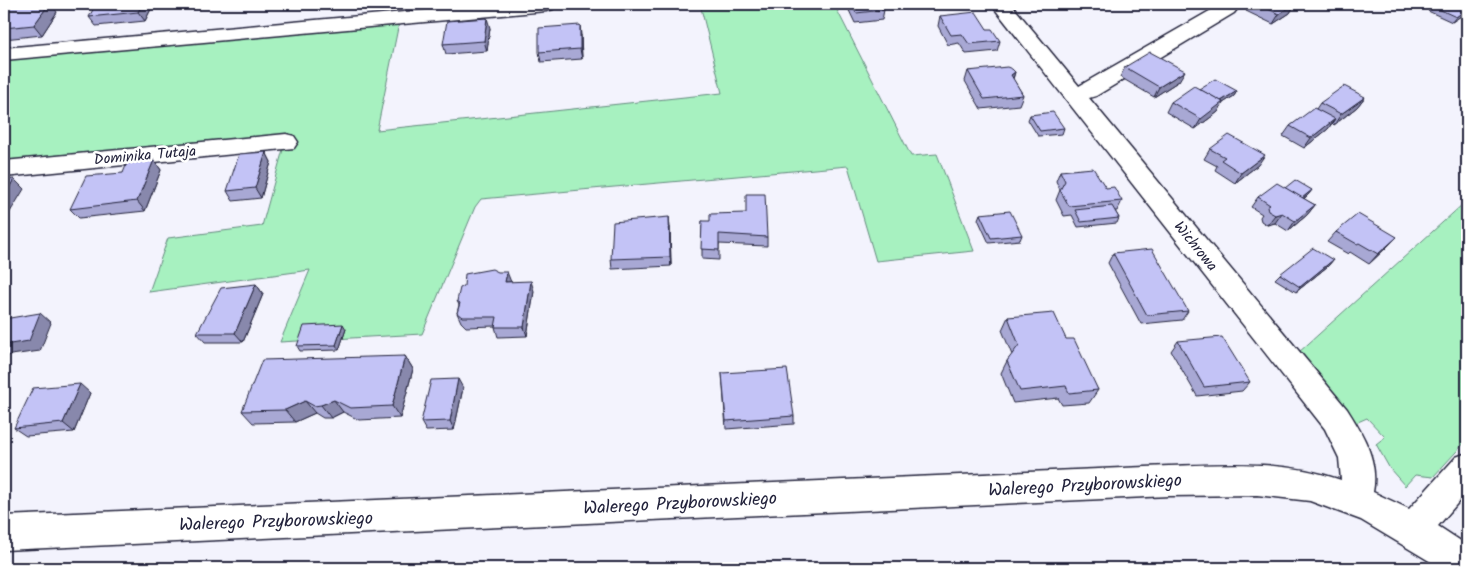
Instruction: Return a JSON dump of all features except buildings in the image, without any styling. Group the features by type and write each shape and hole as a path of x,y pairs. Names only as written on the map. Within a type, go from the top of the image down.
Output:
{"street":[{"name":"Wichrowa","path":"1002,4 1336,419 1349,439 1360,472 1354,501"},
{"path":"4,54 546,5"},
{"path":"1074,94 1088,91 1227,9"},
{"name":"Dominika Tutaja","path":"4,169 286,142"},
{"path":"1413,530 1467,468"},
{"name":"Walerego Przyborowskiego","path":"4,533 1214,480 1291,484 1318,488 1354,501 1413,530 1467,565"}],"green space":[{"path":"646,4 700,4 647,8"},
{"path":"700,4 834,4 911,156 937,154 974,251 876,261 848,166 481,199 475,207 422,334 280,342 310,270 149,292 168,238 262,226 285,142 4,169 4,60 399,23 377,130 722,93"},
{"path":"1463,204 1467,207 1467,440 1433,477 1415,475 1405,486 1390,469 1376,444 1385,437 1367,418 1351,425 1298,353"}]}
